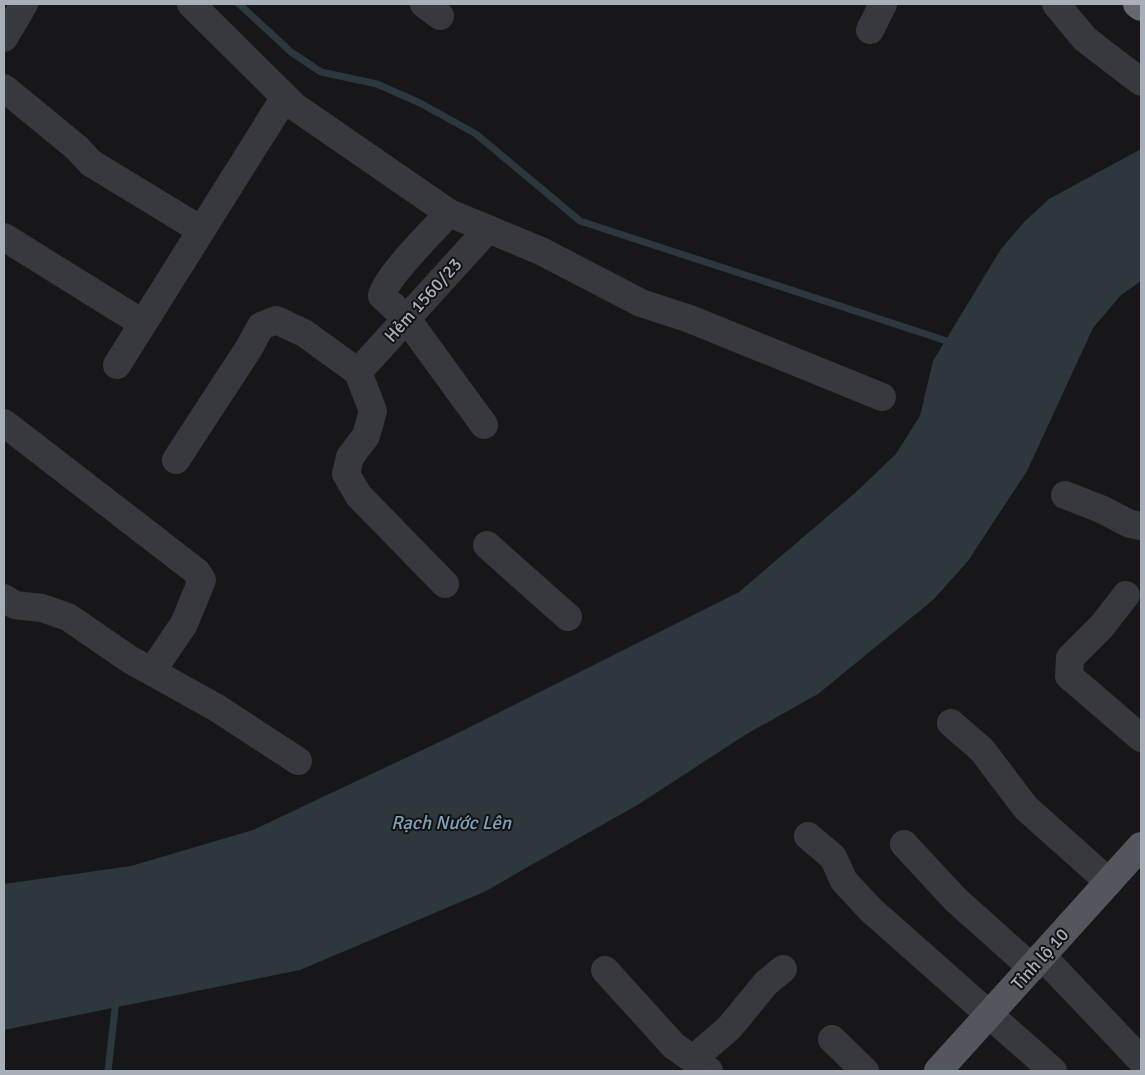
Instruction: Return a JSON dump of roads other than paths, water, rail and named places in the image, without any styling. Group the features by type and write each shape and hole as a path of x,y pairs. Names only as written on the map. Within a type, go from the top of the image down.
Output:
{"highway":[{"path":"1137,4 1141,7"}],"main road":[{"name":"Tỉnh lộ 10","path":"938,1071 1141,846"}],"street":[{"path":"4,38 24,4"},
{"path":"191,4 294,106 449,213 541,251 641,303 698,322 882,396"},
{"path":"870,30 883,4"},
{"path":"1056,4 1085,39 1141,82"},
{"path":"4,88 77,148 91,163 201,230"},
{"path":"117,365 285,97"},
{"path":"449,213 393,276 382,293 384,300 406,318 484,425"},
{"name":"Hẻm 1560/23","path":"358,372 488,229"},
{"path":"4,237 142,324"},
{"path":"176,460 249,348 261,326 276,320 304,333 358,372 373,412 366,436 350,457 346,474 360,496 445,584"},
{"path":"4,423 197,572 202,580 184,624 152,671"},
{"path":"1065,495 1101,509 1130,524 1141,526"},
{"path":"487,545 568,617"},
{"path":"1126,595 1102,626 1070,658 1069,676 1141,738"},
{"path":"4,598 15,605 42,608 68,617 129,659 217,708 298,761"},
{"path":"951,723 982,750 1026,808 1109,882"},
{"path":"808,836 833,857 844,881 871,910 920,955 990,1013 1053,1071"},
{"path":"904,844 956,900 1037,962 1141,1060"},
{"path":"605,970 674,1046 701,1065 766,983 783,969"},
{"path":"832,1039 865,1071"}],"water":[{"name":"Rạch Nước Lên","path":"1141,149 1141,281 1121,295 1093,328 1027,471 968,561 933,600 818,694 745,735 639,804 484,892 300,970 4,1030 4,884 131,866 253,830 454,735 739,592 855,493 896,454 920,416 933,361 1001,249 1025,221 1049,199"}],"waterway":[{"path":"239,4 291,52 321,72 377,84 420,103 476,134 580,221 953,343"},
{"path":"108,1071 116,1000"}]}
